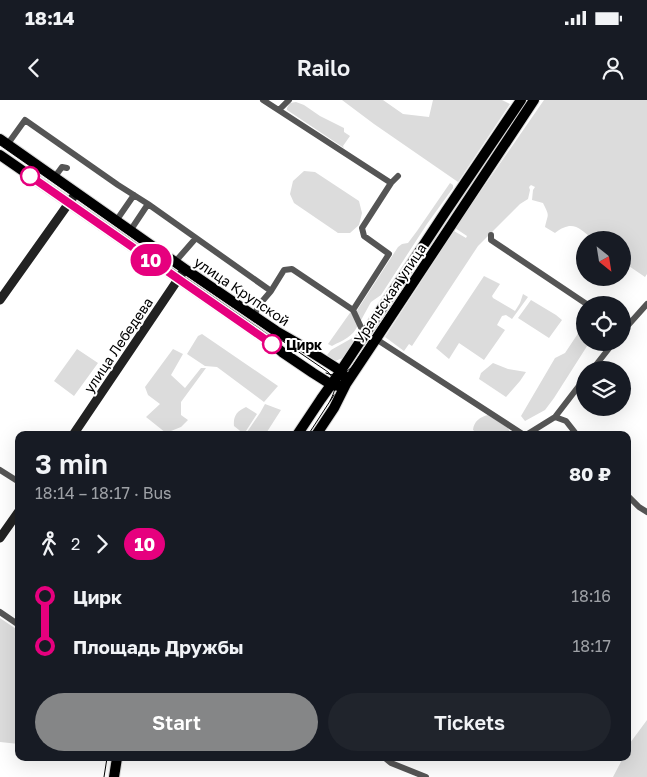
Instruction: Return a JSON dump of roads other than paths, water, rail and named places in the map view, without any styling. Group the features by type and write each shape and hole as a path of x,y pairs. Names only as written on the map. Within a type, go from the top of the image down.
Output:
{"main road":[{"name":"Уральская улица","path":"300,431 365,336 521,100"},
{"name":"Уральская улица","path":"319,431 334,408 346,384 534,100"},
{"name":"улица Крупской","path":"3,142 276,332 298,343 341,371"},
{"name":"улица Крупской","path":"0,155 332,385"},
{"path":"332,385 340,386 346,384 346,378 341,371"},
{"path":"114,777 117,761"}],"street":[{"path":"263,100 391,184"},
{"path":"279,110 289,100"},
{"name":"улица Крупской","path":"3,142 25,120 271,291"},
{"path":"54,178 62,167 68,168"},
{"path":"353,310 388,254 364,236 362,228 398,176"},
{"path":"0,300 76,193"},
{"path":"116,221 134,195"},
{"path":"130,230 148,204"},
{"path":"491,235 491,240 576,297"},
{"path":"175,262 196,238"},
{"path":"254,316 259,305 271,291 284,270 292,269 353,310 365,336"},
{"name":"улица Лебедева","path":"76,431 185,270"},
{"path":"631,321 647,304"},
{"path":"376,339 519,431"},
{"path":"599,361 607,351"},
{"path":"532,431 555,417 576,390"},
{"path":"555,417 566,421 574,431"},
{"path":"0,470 15,479"},
{"path":"631,499 647,512"},
{"path":"0,538 15,517"},
{"path":"0,612 15,622"},
{"path":"389,761 426,777"}],"tram line":[{"path":"350,370 530,100"},
{"path":"0,145 328,372 335,383 334,393 330,401"},
{"path":"326,373 341,374 353,366"},
{"path":"311,431 334,395"},
{"path":"104,777 107,761"}],"place":[{"name":"Цирк","path":"272,344"}]}
